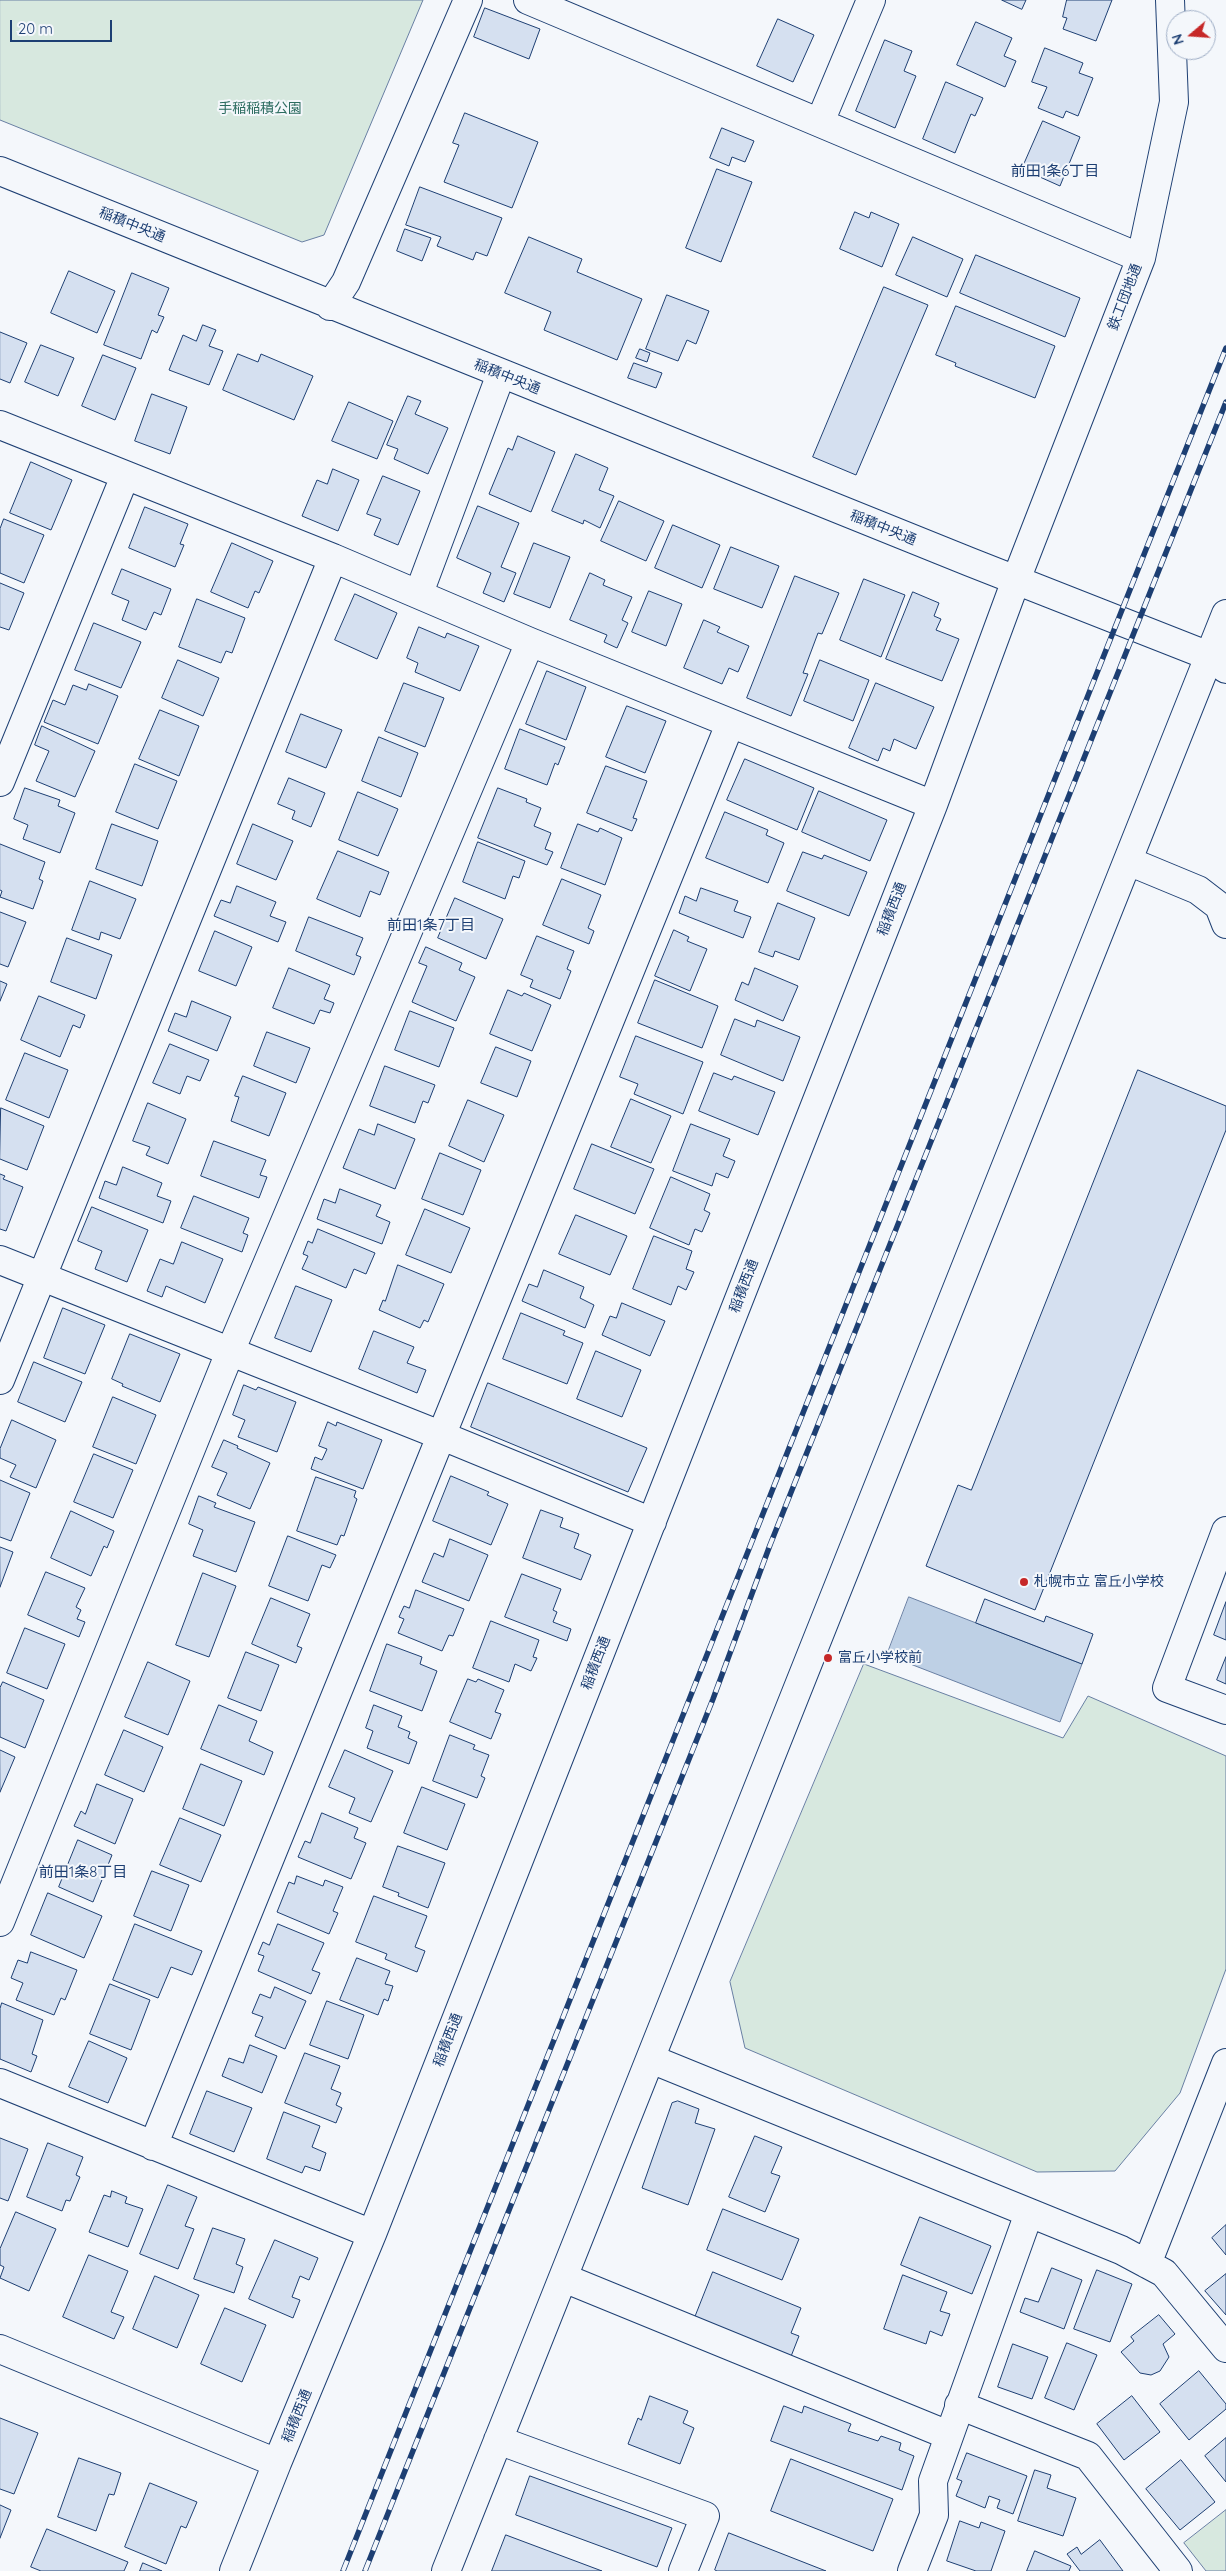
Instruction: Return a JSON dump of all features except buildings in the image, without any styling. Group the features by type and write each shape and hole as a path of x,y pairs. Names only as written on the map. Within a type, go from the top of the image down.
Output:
{"street":[{"path":"330,306 346,282 468,0"},
{"path":"528,0 1141,258"},
{"path":"820,122 871,0"},
{"name":"鉄工団地通","path":"1016,580 1141,258 1174,102 1170,0"},
{"name":"稲積中央通","path":"0,171 330,306 1218,662"},
{"path":"419,594 501,374"},
{"path":"0,425 333,558 530,642 933,805"},
{"path":"0,782 125,476"},
{"path":"0,1380 333,558"},
{"name":"稲積西通","path":"234,2571 372,2234 652,1522 933,805 1016,580"},
{"path":"446,2571 1128,861 1218,662 1226,614"},
{"path":"0,1922 230,1352 530,642"},
{"path":"153,2146 440,1434 730,724"},
{"path":"1128,861 1198,890 1218,906 1225,920"},
{"path":"0,1260 440,1434 652,1522"},
{"path":"1226,1532 1166,1688 1226,1710"},
{"path":"651,2059 1121,2250 1164,2273 1226,2348"},
{"path":"1147,2264 1226,2063"},
{"path":"0,2083 372,2234"},
{"path":"912,2571 934,2515 933,2481 958,2405 1029,2212"},
{"path":"564,2278 948,2435"},
{"path":"0,2349 278,2463"},
{"path":"958,2405 1088,2456 1178,2571"},
{"path":"498,2440 705,2516 684,2571"}],"green space":[{"name":"手稲稲積公園","path":"0,0 423,0 324,235 302,242 0,120"},
{"path":"864,1664 1063,1738 1088,1696 1226,1756 1226,1969 1180,2093 1115,2171 1037,2172 745,2048 730,1982"},
{"path":"1226,2510 1226,2571 1206,2571 1184,2543"}],"water":[{"path":"909,1597 1082,1664 1060,1722 887,1655"}],"railway":[{"path":"343,2571 1226,348"},
{"path":"365,2571 713,1699 770,1545 1226,402"}],"place":[{"name":"札幌市立 富丘小学校","path":"1024,1582"},
{"name":"富丘小学校前","path":"828,1658"}],"district":[{"name":"前田1条6丁目","path":"1055,171"},
{"name":"前田1条7丁目","path":"431,925"},
{"name":"前田1条8丁目","path":"83,1872"}]}
